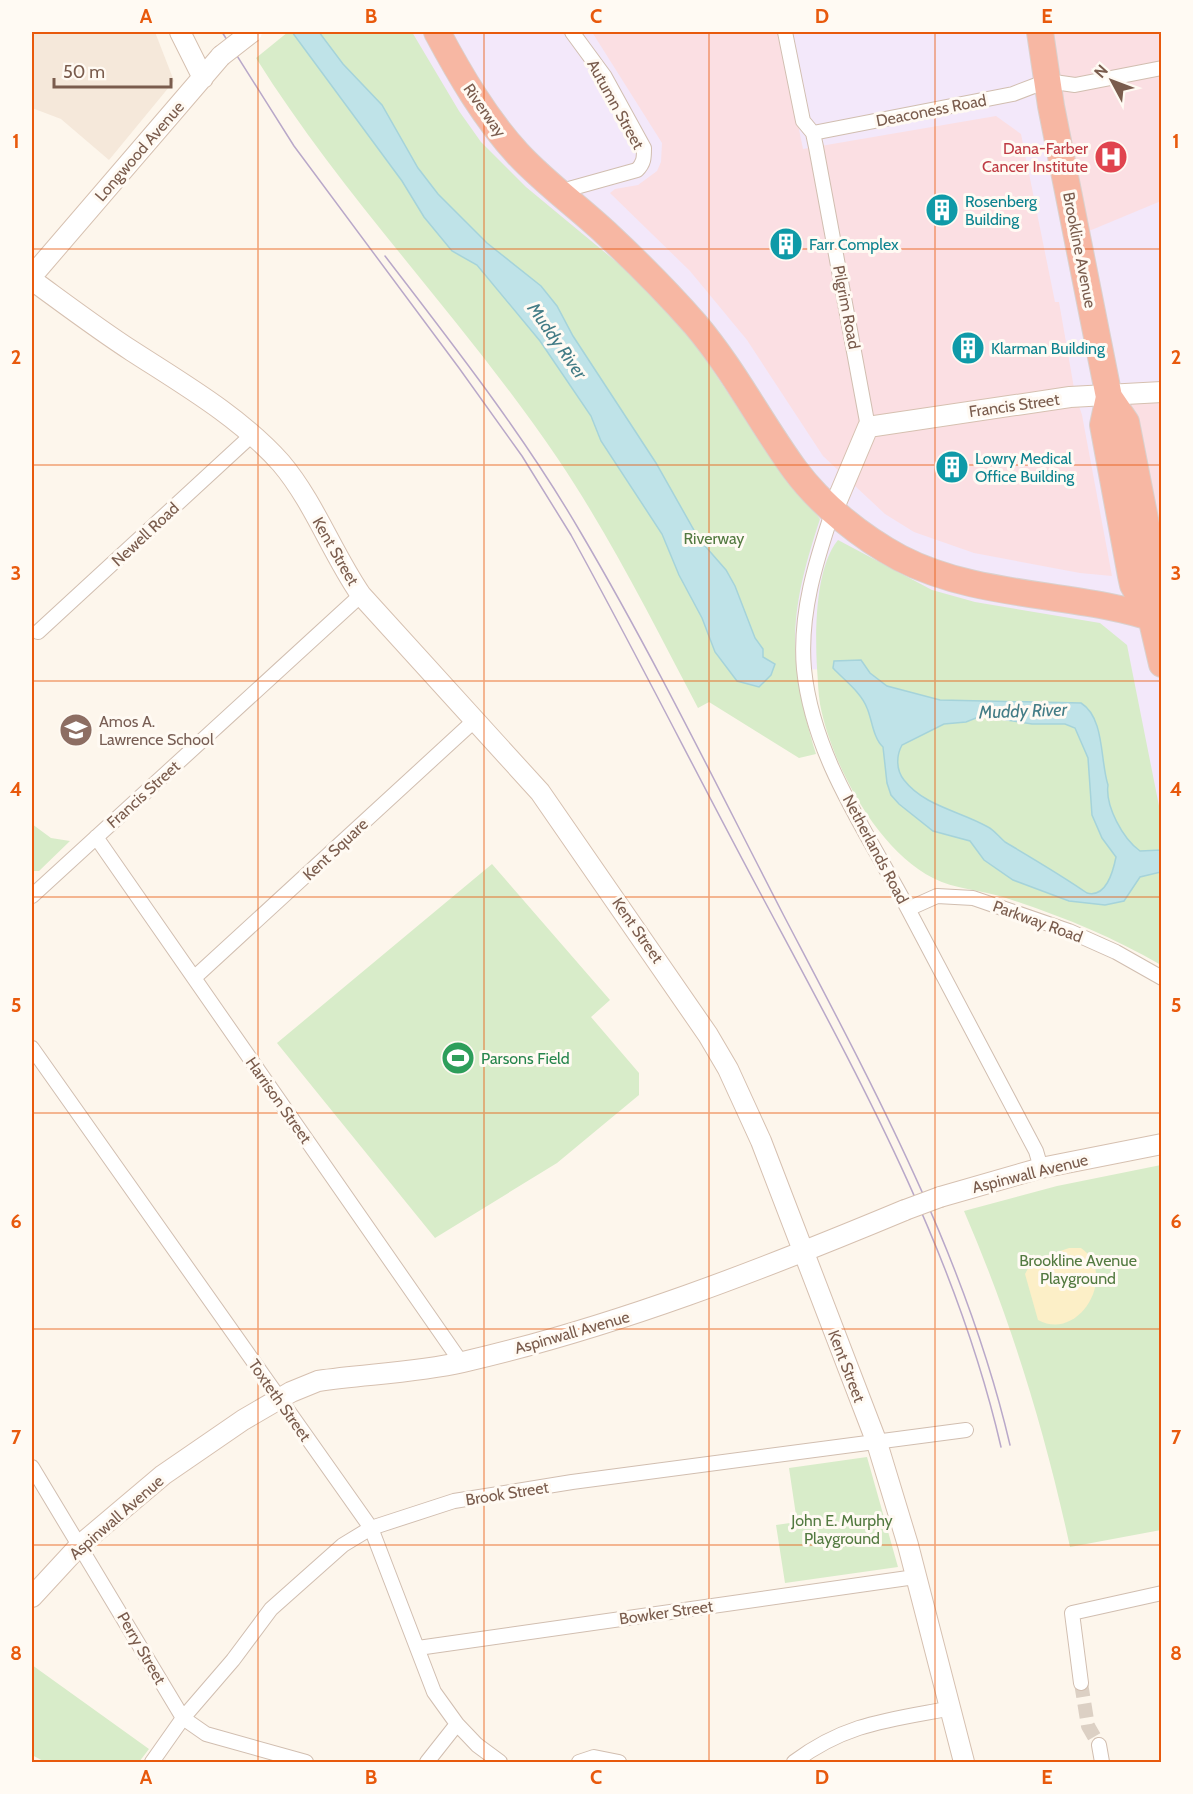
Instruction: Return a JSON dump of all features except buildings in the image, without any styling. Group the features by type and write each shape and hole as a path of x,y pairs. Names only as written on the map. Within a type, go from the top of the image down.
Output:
{"highway":[{"name":"Riverway","path":"437,32 474,97 496,129 528,164 632,258 696,326 741,384 796,471 833,510 884,548 926,569 980,585 1156,619"},
{"name":"Brookline Avenue","path":"1040,32 1047,81 1109,397 1126,422 1157,554 1159,592 1156,619 1161,664"},
{"name":"Brookline Avenue","path":"1109,397 1103,425 1133,585 1156,619"}],"main road":[{"path":"180,32 203,78"},
{"name":"Longwood Avenue","path":"32,278 220,56 252,32"},
{"name":"Kent Street","path":"32,278 112,338 194,391 252,435 292,478 361,595 562,819 708,1035 750,1113 877,1443 964,1762"},
{"name":"Francis Street","path":"868,427 1063,398 1109,397 1161,392"},
{"path":"833,510 868,427"},
{"name":"Aspinwall Avenue","path":"32,1597 80,1545 164,1476 279,1398 318,1381 461,1362 633,1315 940,1197 1041,1168 1161,1144"}],"street":[{"name":"Autumn Street","path":"558,192 637,170 643,163 644,155 644,148 605,77 572,32"},
{"name":"Pilgrim Road","path":"785,32 803,121 813,134 868,427"},
{"path":"1047,81 1075,85 1161,68"},
{"name":"Deaconess Road","path":"813,134 1013,94 1047,81"},
{"name":"Newell Road","path":"38,632 252,435"},
{"name":"Netherlands Road","path":"833,510 817,558 807,601 803,646 807,690 825,753 1036,1151 1041,1168"},
{"name":"Francis Street","path":"32,896 361,595"},
{"name":"Kent Square","path":"194,978 475,720"},
{"name":"Harrison Street","path":"96,837 461,1362"},
{"name":"Parkway Road","path":"909,909 936,896 973,898 1069,931 1116,952 1161,978"},
{"name":"Toxteth Street","path":"32,1048 371,1528 434,1692 457,1724 477,1745 500,1762"},
{"name":"Brook Street","path":"152,1762 183,1718 233,1660 271,1609 344,1545 371,1528 454,1501 572,1482 966,1430"},
{"name":"Perry Street","path":"32,1467 183,1718 206,1734 272,1758 306,1762"},
{"name":"Bowker Street","path":"418,1648 915,1577"},
{"path":"1081,1683 1072,1613 1161,1593"},
{"path":"794,1762 815,1747 856,1727 951,1708"},
{"path":"427,1762 457,1724"},
{"path":"1099,1745 1102,1762"},
{"path":"579,1762 594,1757 619,1762"}],"shaded area":[{"path":"32,32 155,32 174,81 109,160 61,119 32,108"},
{"path":"300,32 1161,32 1161,855 845,669 776,670"},
{"path":"592,32 779,32 803,149 996,116 1021,134 1055,302 1059,302 1112,576 1080,573 974,553 914,532 885,514 823,456 747,340 690,271 610,193 615,189 638,185 657,171 661,162 662,143"},
{"name":"Dana-Farber Cancer Institute","path":"1040,32 1161,32 1161,201 1077,236"},
{"path":"1161,392 1161,554 1109,397"}],"green space":[{"name":"Riverway","path":"288,32 412,32 459,111 481,142 526,187 637,279 694,342 761,443 820,519 802,583 795,636 800,690 816,754 799,758 709,702 698,708 614,550 558,459 484,358 328,161 256,58"},
{"path":"838,540 932,590 975,602 1100,623 1127,645 1161,816 1161,965 1104,935 1044,911 1003,897 950,885 933,878 913,865 893,847 876,826 860,803 834,752 819,700 816,653 818,601 825,567 830,552"},
{"path":"32,824 51,838 70,841 39,871 32,871"},
{"name":"Parsons Field","path":"492,864 610,1000 591,1017 639,1073 639,1095 557,1163 435,1238 277,1043"},
{"name":"Brookline Avenue Playground","path":"1161,1165 1161,1530 1070,1547 1050,1461 1025,1376 997,1293 964,1211 1057,1186"},
{"name":"John E. Murphy Playground","path":"867,1457 898,1567 785,1583 776,1525 797,1522 789,1468"},
{"path":"32,1665 149,1749 139,1762 45,1762 32,1755"}],"sand":[{"path":"1069,1248 1081,1248 1092,1260 1096,1273 1095,1288 1080,1314 1067,1322 1053,1325 1038,1320 1025,1274 1032,1261"}],"water":[{"name":"Muddy River","path":"292,32 319,32 343,64 382,105 418,168 438,194 487,243 541,286 557,306 573,336 656,463 699,539 726,570 735,586 755,638 763,649 763,657 775,664 771,675 759,687 737,681 715,652 702,618 679,575 662,534 601,441 591,416 540,341 477,265 452,251 424,217 402,181"},
{"name":"Muddy River","path":"861,660 870,673 887,686 940,700 1081,703 1089,710 1098,729 1109,802 1116,821 1127,839 1140,851 1161,850 1161,872 1140,877 1124,901 1105,905 1069,901 1013,880 984,860 970,841 933,831 891,795 887,783 883,747 875,734 867,708 857,691 833,668 834,661","holes":["981,716 1032,724 1065,724 1075,728 1088,758 1092,815 1102,838 1116,857 1108,882 1104,888 1094,894 1087,893 1005,842 988,827 922,796 912,789 899,772 898,758 902,745 944,724 966,722"]}],"tunnel":[{"path":"1081,1683 1088,1726 1099,1745"}],"tram line":[{"path":"222,32 294,146 522,456 571,535 864,1089 897,1158 929,1229 957,1300 981,1373 1001,1447"},
{"path":"385,256 488,392 536,461 581,533 660,675 851,1044 914,1174 969,1307 1010,1445"}],"place":[{"name":"Dana-Farber Cancer Institute","path":"1111,157"},
{"name":"Rosenberg Building","path":"942,210"},
{"name":"Farr Complex","path":"786,244"},
{"name":"Klarman Building","path":"968,348"},
{"name":"Lowry Medical Office Building","path":"952,467"},
{"name":"Amos A. Lawrence School","path":"76,730"},
{"name":"Parsons Field","path":"458,1058"}]}
